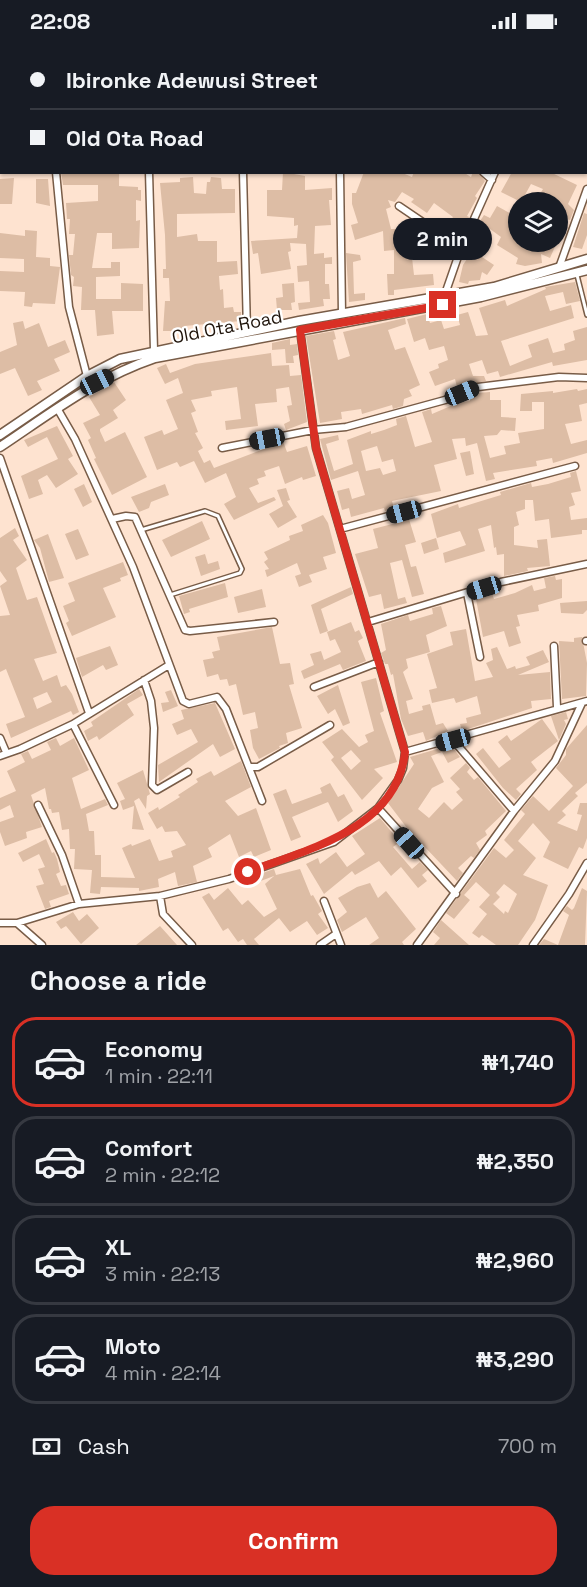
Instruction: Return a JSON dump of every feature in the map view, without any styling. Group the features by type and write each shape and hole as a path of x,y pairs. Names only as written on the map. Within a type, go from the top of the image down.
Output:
{"street":[{"path":"56,174 69,307 87,376"},
{"path":"149,174 154,350"},
{"path":"243,174 247,332"},
{"path":"340,174 342,314"},
{"path":"485,174 492,180"},
{"path":"444,297 461,248 494,174"},
{"path":"560,265 587,189"},
{"path":"399,206 461,248"},
{"name":"Old Ota Road","path":"0,435 87,376 120,359 154,350 506,284 560,265 587,259"},
{"name":"Old Ota Road","path":"0,447 97,382 155,358 481,297 587,270"},
{"path":"0,923 17,923 79,904 160,896 229,879 334,842 378,808 398,780 404,768 405,752 316,448 300,330"},
{"path":"222,448 313,430 346,427 445,400 478,387 559,377 587,378"},
{"path":"57,408 75,439 133,567 183,701 189,704 217,698 226,709 251,767 262,801"},
{"path":"0,458 89,713"},
{"path":"340,529 575,466"},
{"path":"112,519 132,516 141,530 182,625 190,631 274,622"},
{"path":"368,622 467,593 587,564"},
{"path":"467,593 480,657"},
{"path":"554,646 557,707"},
{"path":"314,687 379,662"},
{"path":"0,738 3,754 20,749 73,724 169,665"},
{"path":"144,680 151,701 152,785 157,789 188,772"},
{"path":"405,752 453,740 557,707 585,702"},
{"path":"417,945 555,760 585,702"},
{"path":"73,724 114,805"},
{"path":"251,767 258,767 330,725"},
{"path":"453,740 514,812"},
{"path":"38,805 62,855 79,904"},
{"path":"378,808 456,894"},
{"path":"532,945 569,894 587,863"},
{"path":"160,896 163,914 192,945"},
{"path":"324,901 341,945"},
{"path":"17,923 42,945"},
{"path":"320,945 336,934"}],"lane":[{"path":"577,273 587,315"},
{"path":"141,530 205,511 213,513 218,516 241,561 240,573 169,595"}],"building":[{"path":"61,174 119,174 119,186 138,187 138,190 141,190 141,201 136,200 136,221 140,220 139,248 112,249 112,233 97,233 92,268 111,268 111,262 120,262 120,276 96,277 96,299 121,299 121,283 143,284 143,311 112,311 114,334 97,336 95,310 81,310 82,287 73,286 74,277 71,275 69,255 73,255 75,234 69,234 70,219 67,219 66,203 98,201 98,185 63,185"},
{"path":"283,174 305,176 305,190 332,188 332,200 329,200 331,225 315,226 314,254 324,253 324,258 332,257 332,264 325,264 325,284 329,284 330,299 323,299 324,306 299,310 298,303 310,302 309,281 298,282 297,266 307,265 306,244 290,243 291,251 288,252 291,269 261,274 258,253 253,254 251,241 297,238 298,225 294,226 294,218 267,216 267,190 282,190"},
{"path":"363,174 405,174 412,177 413,174 466,174 471,177 472,174 480,174 485,181 475,196 477,198 467,216 469,217 467,222 465,225 462,223 456,232 447,226 453,217 434,203 427,213 411,202 414,199 402,192 395,202 388,200 391,207 386,209 391,229 412,229 413,226 440,249 436,254 418,238 411,249 414,275 433,274 434,285 394,290 394,295 388,295 387,274 394,274 394,250 384,251 383,231 355,240 351,225 358,223 352,204 352,193 356,193"},
{"path":"511,174 554,174 577,185 568,204 568,192 541,192 543,189 531,184 527,192 508,192 508,196 501,192"},
{"path":"193,177 194,193 206,194 207,182 210,182 211,177 221,178 222,189 235,189 235,213 177,214 177,237 197,234 198,241 217,241 217,262 237,261 238,274 219,276 220,290 223,289 224,308 233,307 234,312 241,312 241,321 184,326 184,331 163,331 165,301 170,301 169,278 163,278 163,269 166,269 165,235 160,183 180,182 180,178"},
{"path":"14,178 12,204 0,204 0,179"},
{"path":"36,179 48,179 50,206 36,203"},
{"path":"568,204 574,210 570,220 568,220"},
{"path":"497,206 508,212 508,252 497,245 501,237 490,229 483,239 477,234 482,226 478,224 484,215 490,218"},
{"path":"584,213 587,214 587,235 582,249 573,247"},
{"path":"25,230 37,231 36,257 50,258 50,266 60,267 55,304 33,303 32,307 24,306 25,292 0,291 0,271 24,272 24,259 0,258 0,233 25,236"},
{"path":"481,238 487,242 479,255 494,265 487,275 482,272 480,280 469,281 468,284 459,282 463,265"},
{"path":"508,252 553,252 550,258 541,254 542,263 525,266 516,264 518,258"},
{"path":"346,253 360,255 361,260 353,262 354,294 365,293 365,300 349,302"},
{"path":"575,282 580,301 566,304 563,292 545,296 550,311 571,305 574,318 501,341 510,366 532,357 528,345 548,338 553,353 565,350 564,344 575,340 573,331 587,327 587,360 553,366 552,362 500,377 498,371 487,374 482,360 469,364 473,376 484,376 486,381 457,387 455,379 435,386 429,372 439,368 438,364 448,360 444,346 429,350 425,338 414,342 407,319 427,314 430,323 441,320 444,329 460,325 457,315 468,312 476,336 488,335 479,308 505,300 507,306 546,289 545,287"},
{"path":"294,283 295,302 291,303 292,310 277,310 276,298 283,297 282,284"},
{"path":"405,318 406,324 388,330 395,350 405,347 420,385 409,390 412,396 404,399 403,406 393,409 392,405 362,414 361,409 341,412 342,419 320,423 306,336 334,331 336,339 333,340 338,360 350,356 343,332"},
{"path":"23,321 25,329 39,323 48,347 65,340 70,352 54,359 60,371 37,381 42,390 28,396 15,368 0,374 0,352 17,345 13,323"},
{"path":"290,339 290,345 297,344 298,355 293,356 294,363 286,363 285,349 272,350 272,343"},
{"path":"271,353 272,366 289,365 290,376 301,375 307,422 286,430 284,424 290,421 287,406 292,405 289,387 276,389 277,402 255,404 258,426 226,430 225,421 241,419 237,387 211,391 212,396 191,400 196,411 191,413 198,432 195,433 203,448 198,451 204,463 210,460 214,468 269,447 268,444 283,441 287,452 307,446 316,476 303,480 302,477 285,484 279,466 264,471 266,476 257,479 259,484 249,488 258,503 274,497 276,500 234,520 224,504 236,497 226,473 205,483 194,461 180,467 177,462 157,470 144,437 162,430 164,435 178,429 166,400 183,393 178,378 165,384 157,368 166,364 170,373 195,364"},
{"path":"114,382 126,400 113,410 118,418 100,431 105,442 125,432 147,477 112,495 94,459 96,458 88,440 91,438 83,423 100,415 89,397"},
{"path":"587,389 587,403 579,405 582,421 565,424 571,444 587,440 587,453 553,463 552,458 536,461 537,466 493,473 495,479 486,481 477,443 466,446 465,438 452,439 457,459 434,465 441,491 392,501 394,509 385,511 384,508 351,517 349,508 342,510 337,491 349,488 352,499 365,495 358,471 331,480 320,439 338,435 339,440 326,444 334,471 353,464 347,440 397,425 396,419 406,416 415,447 432,442 422,412 431,409 432,414 460,402 470,401 470,396 477,393 490,392 490,400 501,400 501,417 516,418 515,431 501,430 497,435 484,436 490,458 506,454 504,446 520,443 518,433 544,429 544,402 532,402 532,411 520,411 521,394 553,391 553,393","holes":["377,446 382,462 393,459 396,471 383,475 380,468 366,471 361,451"]},
{"path":"57,426 73,456 68,459 78,474 56,488 47,475 38,480 43,494 29,499 21,476 58,459 47,437 28,447 24,440"},
{"path":"470,451 474,474 466,476 460,453"},
{"path":"576,471 581,491 571,493 575,505 569,507 571,520 587,518 587,530 582,530 582,534 551,538 549,519 535,521 533,500 525,500 525,509 516,512 519,525 514,527 514,545 538,548 537,540 547,539 550,566 527,568 528,571 504,576 504,554 497,555 491,525 478,529 485,551 445,563 443,553 466,545 460,531 437,538 431,514 458,504 459,508 501,495 500,492 531,483 532,487 548,484 571,477 570,473"},
{"path":"84,484 92,502 83,507 74,489"},
{"path":"165,484 169,495 151,502 149,508 139,512 131,497"},
{"path":"286,488 290,500 287,501 297,517 278,528 269,514 283,506 277,490"},
{"path":"323,515 328,523 336,553 323,557 327,569 309,575 312,582 299,587 295,576 301,574 297,563 267,577 265,570 269,569 264,562 268,559 264,552 290,540 289,536 303,531 301,525"},
{"path":"408,516 416,542 405,545 411,567 416,566 424,594 412,597 402,560 390,563 398,599 405,597 407,603 384,609 381,594 369,597 355,554 378,548 373,529 400,522 399,519"},
{"path":"202,521 210,539 171,557 162,540"},
{"path":"15,528 19,536 13,540 27,560 16,568 27,600 37,597 57,653 34,659 43,681 57,675 61,687 66,685 72,694 79,712 73,715 71,711 11,738 6,724 25,717 6,669 0,672 0,616 10,615 0,586 7,581 0,571 0,538","holes":["47,692 52,702 37,709 33,698"]},
{"path":"78,529 89,555 76,560 65,534"},
{"path":"48,534 64,578 49,582 40,548 34,540"},
{"path":"436,538 439,549 424,554 421,543"},
{"path":"205,554 208,564 218,561 220,569 201,576 195,557"},
{"path":"123,562 128,575 120,578 121,581 103,588 116,617 72,636 66,623 69,621 63,606 75,601 68,583"},
{"path":"555,576 556,580 562,579 562,598 538,605 539,611 517,615 520,626 516,627 521,643 509,647 504,631 483,637 476,599 492,593 494,599 532,585 534,591 546,588 544,578"},
{"path":"225,583 228,597 189,609 190,612 184,614 179,596"},
{"path":"351,587 353,594 321,609 328,631 320,634 311,605"},
{"path":"262,589 266,607 238,613 234,597"},
{"path":"587,601 587,610 583,614 561,613 560,603"},
{"path":"441,606 447,626 426,635 430,652 406,659 408,668 403,672 413,699 406,701 409,714 423,710 422,706 430,704 436,725 443,723 448,731 426,741 423,732 408,736 401,719 393,674 391,675 388,664 385,664 381,653 386,650 381,624 408,615 410,621 433,614 432,608"},
{"path":"351,622 355,632 359,630 363,638 358,641 366,661 343,670 340,664 304,679 301,671 314,665 310,654 321,651 324,660 341,652 335,639 330,641 327,632"},
{"path":"272,627 280,664 290,663 294,684 289,685 302,728 286,733 288,743 259,759 253,748 250,730 258,728 255,712 243,715 236,684 229,686 227,679 220,680 218,674 207,677 203,660 214,658 212,652 220,650 217,637"},
{"path":"466,629 475,681 493,677 486,663 493,660 491,649 497,647 507,669 530,665 526,657 543,650 549,662 518,675 550,672 551,699 531,701 532,708 462,731 460,724 467,723 466,718 481,714 477,696 456,703 454,698 432,703 429,690 437,688 427,654 453,645 450,632"},
{"path":"582,637 587,663 586,696 562,699 559,641 574,642 574,638"},
{"path":"110,646 118,665 106,670 103,665 82,677 76,658"},
{"path":"376,678 384,711 380,713 397,762 374,769 383,778 362,800 331,760 334,757 322,742 342,729 359,747 368,742 365,735 374,731 361,682","holes":["351,750 361,761 351,770 341,758"]},
{"path":"338,685 350,723 343,726 335,709 328,714 317,696"},
{"path":"139,689 143,695 127,704 134,715 99,740 97,736 88,741 84,731 93,726 91,722"},
{"path":"171,690 178,706 163,712 161,703 169,702 165,692"},
{"path":"215,703 235,749 220,757 213,744 159,782 158,765 198,742 191,729 177,735 172,724 184,719 181,710"},
{"path":"566,712 568,719 564,720 566,724 559,740 551,716"},
{"path":"542,719 558,741 531,762 537,770 516,789 521,794 516,800 503,788 476,754 483,748 499,768 511,759 498,742 507,735 511,741"},
{"path":"587,725 587,783 575,793 578,796 562,811 566,815 557,823 577,831 582,815 577,814 580,803 587,803 587,838 583,849 579,847 568,869 543,857 550,842 533,823 518,841 536,858 523,875 548,885 535,920 518,945 496,945 482,935 479,938 472,933 487,914 479,907 490,895 476,882 464,895 470,900 454,919 446,913 494,848 506,858 514,850 504,840 525,814 521,810 533,796 549,811 573,786 556,768 566,755 566,749","holes":["504,884 517,894 508,913 505,911 504,914 493,904 500,897 496,893"]},
{"path":"56,738 60,746 74,738 89,770 72,778 81,809 105,799 108,805 86,814 89,831 94,831 95,855 101,855 101,877 135,878 122,848 131,844 132,846 150,839 159,861 173,857 171,851 186,845 177,831 165,832 162,826 157,829 148,813 158,807 159,810 180,797 178,795 198,782 196,779 211,771 214,776 241,761 251,787 225,801 238,816 256,808 271,850 254,857 251,851 239,857 230,834 208,848 212,857 193,866 197,882 178,886 175,872 158,879 159,887 139,891 139,888 101,887 100,894 90,893 92,870 74,869 75,849 70,849 69,829 62,830 59,812 52,813 49,809 45,788 31,795 42,827 26,832 27,838 5,846 0,832 0,822 14,817 10,805 0,810 0,798 16,791 7,771 25,762 21,754 28,751 32,759 51,750 47,742"},
{"path":"444,747 445,750 450,747 454,749 460,757 448,763 442,752 431,756 444,782 432,788 418,809 429,818 444,802 452,810 463,800 456,792 460,789 450,778 466,763 470,768 467,772 474,780 478,777 506,811 485,831 487,835 476,843 480,850 474,858 471,856 458,868 463,873 457,881 407,828 388,803 414,764 410,757"},
{"path":"143,770 150,794 147,796 146,809 139,798 134,801 144,830 132,829 134,806 123,810 120,801 125,799 117,783"},
{"path":"330,783 338,797 344,794 353,811 338,822 328,802 292,817 301,837 291,841 273,794 286,789 292,804 322,793 320,788"},
{"path":"380,818 400,842 393,847 412,869 420,862 428,870 422,875 427,881 418,888 401,867 391,876 379,861 355,875 352,871 324,894 306,864 318,858 320,864 336,852 347,867 365,854 352,836"},
{"path":"46,839 57,859 60,872 56,874 61,886 66,885 69,894 49,901 51,907 45,909 36,886 44,884 38,869 45,867 39,854 23,862 18,853"},
{"path":"274,869 276,875 300,869 311,896 313,895 322,911 318,914 328,928 317,935 307,921 290,932 279,918 254,939 259,945 247,945 243,939 238,942 228,928 223,931 202,897 209,893 214,900 228,888 242,905 248,900 264,917 277,909 265,884 274,876 245,887 243,880"},
{"path":"370,883 378,898 386,891 416,929 402,942 404,945 369,945 379,938 366,917 342,932 337,920 347,912 338,898 357,887"},
{"path":"582,888 587,891 585,945 558,945 569,915 563,911 567,906 572,910 574,908"},
{"path":"73,912 79,921 87,914 99,928 81,944 66,926 61,929 56,922"},
{"path":"441,920 469,945 434,945 440,938 433,932"},
{"path":"160,926 177,945 136,945"},
{"path":"544,939 558,945 539,945"}],"route":[{"path":"248,872 334,842 378,808 404,768 405,752 316,448 300,330 443,305"}]}
